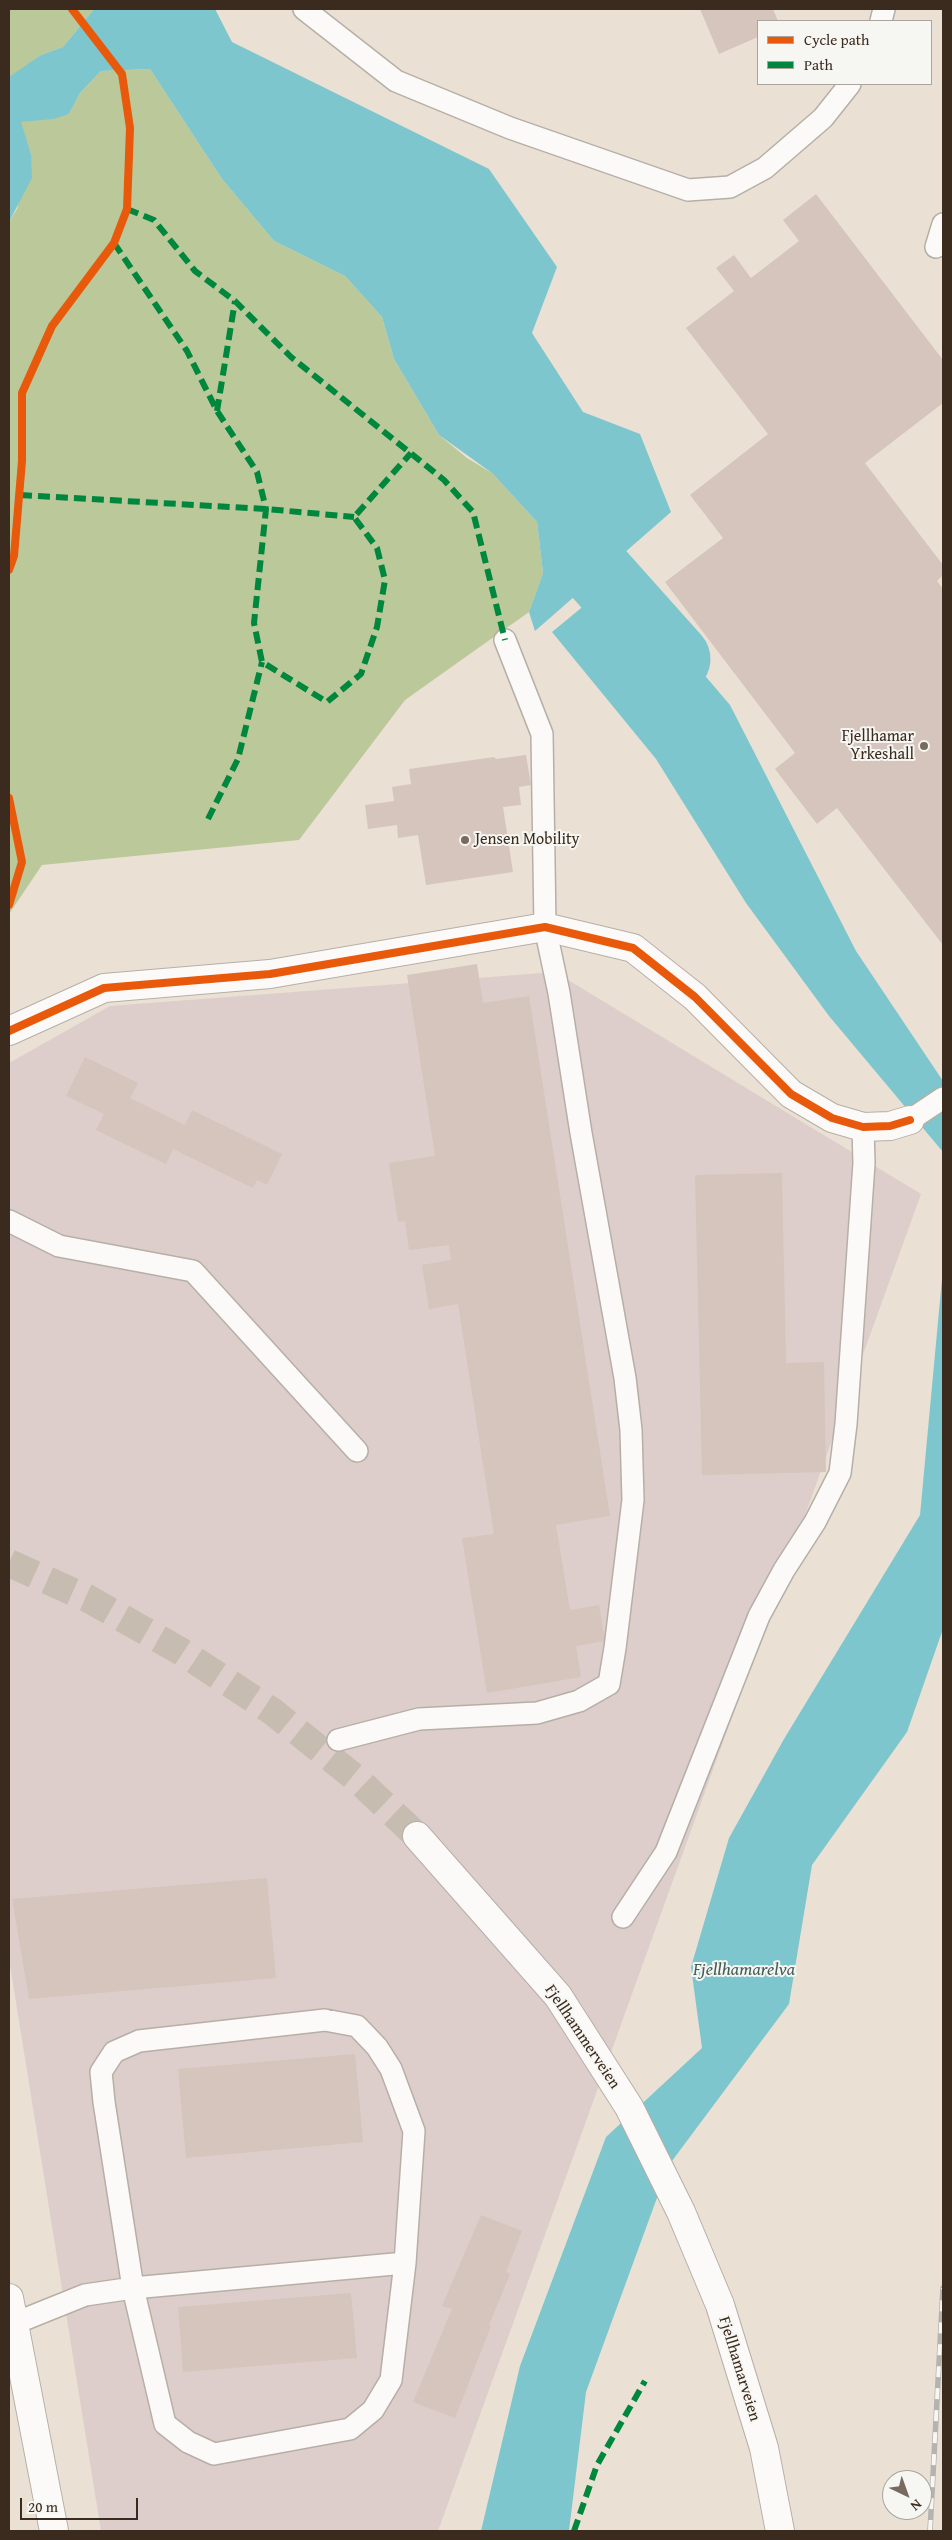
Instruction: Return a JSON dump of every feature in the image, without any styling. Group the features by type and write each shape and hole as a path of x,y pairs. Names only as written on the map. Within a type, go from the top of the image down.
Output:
{"main road":[{"path":"9,1031 104,988 270,974 545,927 633,948 695,997 791,1094 832,1118 863,1126 890,1126 910,1120"},
{"name":"Fjellhammerveien","path":"417,1836 558,1996 629,2106 681,2212"},
{"name":"Fjellhamarveien","path":"681,2212 723,2315 764,2448 780,2531"},
{"path":"9,2298 11,2325 54,2531"}],"lane":[{"path":"304,9 396,81 510,128 688,190 730,187 765,168 823,118 849,85"},
{"path":"936,247 943,224"},
{"path":"338,1740 419,1719 537,1713 580,1701 609,1684 633,1500 631,1430 625,1378 581,1133 559,994 545,927 542,734 505,640"},
{"path":"910,1120 943,1098"},
{"path":"624,1917 666,1852 759,1616 815,1522 840,1473 846,1424 864,1163 863,1126"},
{"path":"9,1222 59,1246 193,1270 357,1451"},
{"path":"325,2020 357,2026 377,2047 391,2069 414,2131 405,2263 391,2380 373,2410 350,2429 214,2454 188,2442 165,2424 133,2288 104,2102 102,2072 114,2052 139,2041 325,2020"},
{"path":"11,2325 85,2295 133,2288 405,2263"}],"shaded area":[{"path":"555,972 921,1194 438,2531 101,2531 9,1959 9,1063 110,1006"}],"green space":[{"path":"9,9 94,9 63,47 41,55 10,78"},
{"path":"150,69 222,179 274,241 345,276 382,317 394,359 439,435 467,458 492,473 537,522 543,573 529,612 405,700 299,840 42,865 9,914 9,222 17,209 31,154 20,122 69,114 80,93 101,71"}],"water":[{"path":"94,9 215,9 232,42 489,169 557,267 532,333 583,412 640,434 671,512 535,631 529,612 543,573 537,522 492,473 439,435 394,359 382,317 345,276 274,241 222,179 150,69 101,71 80,93 69,114 53,119 21,122 31,154 32,178 9,222 9,77 41,55 63,47"},
{"path":"620,576 730,705 856,951 943,1081 943,1152 829,1016 746,903 656,759 552,632"},
{"name":"Fjellhamarelva","path":"943,1268 943,1629 907,1732 812,1865 789,2004 669,2165 586,2392 569,2531 481,2531 520,2366 606,2137 702,2048 691,1967 729,1838 784,1739 920,1515"}],"building":[{"path":"700,9 773,9 778,20 757,20 757,37 719,54"},
{"path":"816,194 943,360 943,403 865,463 943,565 943,575 937,581 943,589 943,945 837,808 817,824 775,769 795,753 665,582 723,538 690,495 768,434 686,328 734,291 716,268 734,255 751,278 799,241 783,220"},
{"path":"526,755 531,785 519,787 521,805 503,807 513,872 426,885 418,835 398,838 397,825 368,829 365,805 394,801 392,787 411,784 409,769 494,757 496,759"},
{"path":"477,964 483,1003 529,996 610,1516 556,1525 570,1610 599,1605 605,1641 576,1646 581,1677 487,1693 462,1538 494,1534 458,1304 429,1309 422,1265 451,1260 449,1245 409,1250 405,1221 398,1222 389,1163 435,1156 407,975"},
{"path":"85,1057 138,1083 130,1098 185,1125 192,1110 282,1154 267,1185 257,1180 253,1188 173,1149 166,1164 96,1130 104,1114 66,1096"},
{"path":"782,1173 786,1363 824,1362 826,1472 702,1475 695,1175"},
{"path":"267,1878 276,1978 29,1999 12,1899"},
{"path":"355,2054 363,2142 186,2158 178,2069"},
{"path":"481,2215 522,2231 506,2272 510,2274 455,2418 413,2402 452,2309 442,2306"},
{"path":"351,2293 357,2358 183,2372 178,2307"}],"waterway":[{"path":"600,575 675,659"}],"tunnel":[{"path":"9,1563 87,1598 182,1652 273,1712 358,1780 417,1836"}],"railway":[{"path":"930,2531 943,2288"}],"marked path":[{"path":"127,209 154,220 195,271 235,301 291,357 444,480 473,512 505,640"},
{"path":"114,243 187,351 217,411 257,472 266,509 254,623 262,662 327,702 361,674 377,627 385,580 377,548 354,517 411,453"},
{"path":"217,411 235,301"},
{"path":"20,495 266,509 354,517"},
{"path":"208,819 238,759 262,662"},
{"path":"574,2531 597,2465 645,2381"}],"cycle path":[{"path":"9,570 14,556 22,461 22,393 52,326 114,243 127,209 130,128 122,74 72,9"},
{"path":"9,798 22,862 9,905"},
{"path":"9,1031 104,988 270,974 545,927 633,948 695,997 791,1094 832,1118 863,1127 890,1126 910,1120"}],"place":[{"name":"Fjellhamar Yrkeshall","path":"924,746"},
{"name":"Jensen Mobility","path":"465,840"}]}
